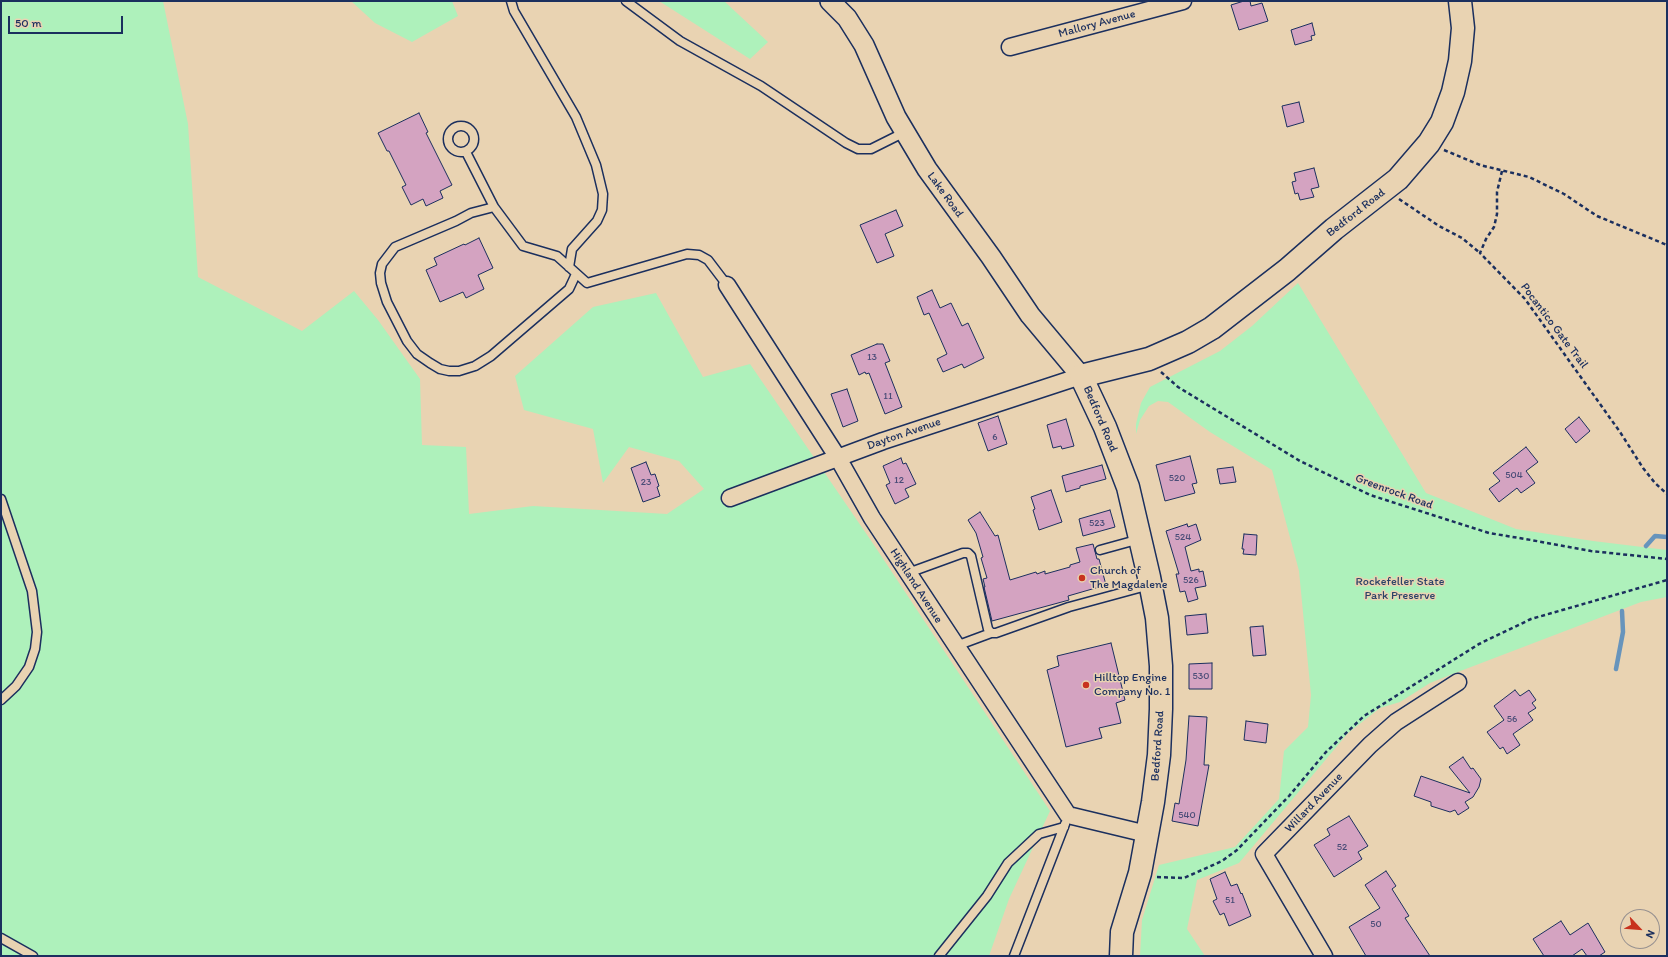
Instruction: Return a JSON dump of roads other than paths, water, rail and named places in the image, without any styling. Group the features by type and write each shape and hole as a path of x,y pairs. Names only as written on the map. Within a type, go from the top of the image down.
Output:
{"main road":[{"name":"Bedford Road","path":"1121,956 1122,932 1140,873 1159,756 1161,666 1158,626 1151,585 1128,487 1105,427 1081,376 1148,359 1188,342 1212,328 1287,270 1334,229 1398,180 1429,143 1442,122 1453,92 1460,60 1463,28 1460,1"}],"street":[{"name":"Lake Road","path":"830,1 847,18 864,45 896,117 927,169 991,257 1030,314 1081,376"},
{"name":"Mallory Avenue","path":"1010,47 1183,1"},
{"name":"Highland Avenue","path":"727,285 838,458 872,518 956,646 1066,821"},
{"name":"Dayton Avenue","path":"730,498 883,441 1081,376"},
{"name":"Willard Avenue","path":"1324,956 1264,854 1370,745 1396,722 1458,682"},
{"path":"1066,821 1147,834"}],"lane":[{"path":"511,1 514,11 576,117 596,164 603,194 602,210 597,221 572,249 569,266"},
{"path":"626,1 680,42 761,86 846,143 858,149 871,149 905,132"},
{"path":"466,152 494,207 523,246 557,256 587,283 687,254 699,255 708,260 727,285"},
{"path":"494,207 471,213 395,247 382,264 381,283 387,302 406,341 418,354 440,369 449,371 459,371 475,366 491,356 569,289 576,274"},
{"path":"1,499 32,591 37,632 35,649 29,667 16,686 1,700"},
{"path":"1100,550 1140,539"},
{"path":"908,573 963,552 968,553 972,556 988,629 991,633"},
{"path":"956,646 991,633 996,634 1069,607 1151,585"},
{"path":"939,956 987,896 1008,863 1039,834 1066,821"},
{"path":"1014,956 1066,821"},
{"path":"1,938 33,956"}],"waterway":[{"path":"1646,546 1655,536 1667,537"},
{"path":"1616,669 1623,632 1622,611"}],"place":[{"name":"Church of The Magdalene","path":"1082,578"},
{"name":"Hilltop Engine Company No. 1","path":"1086,685"}],"park label":[{"name":"Rockefeller State Park Preserve","path":"1400,589"}]}
